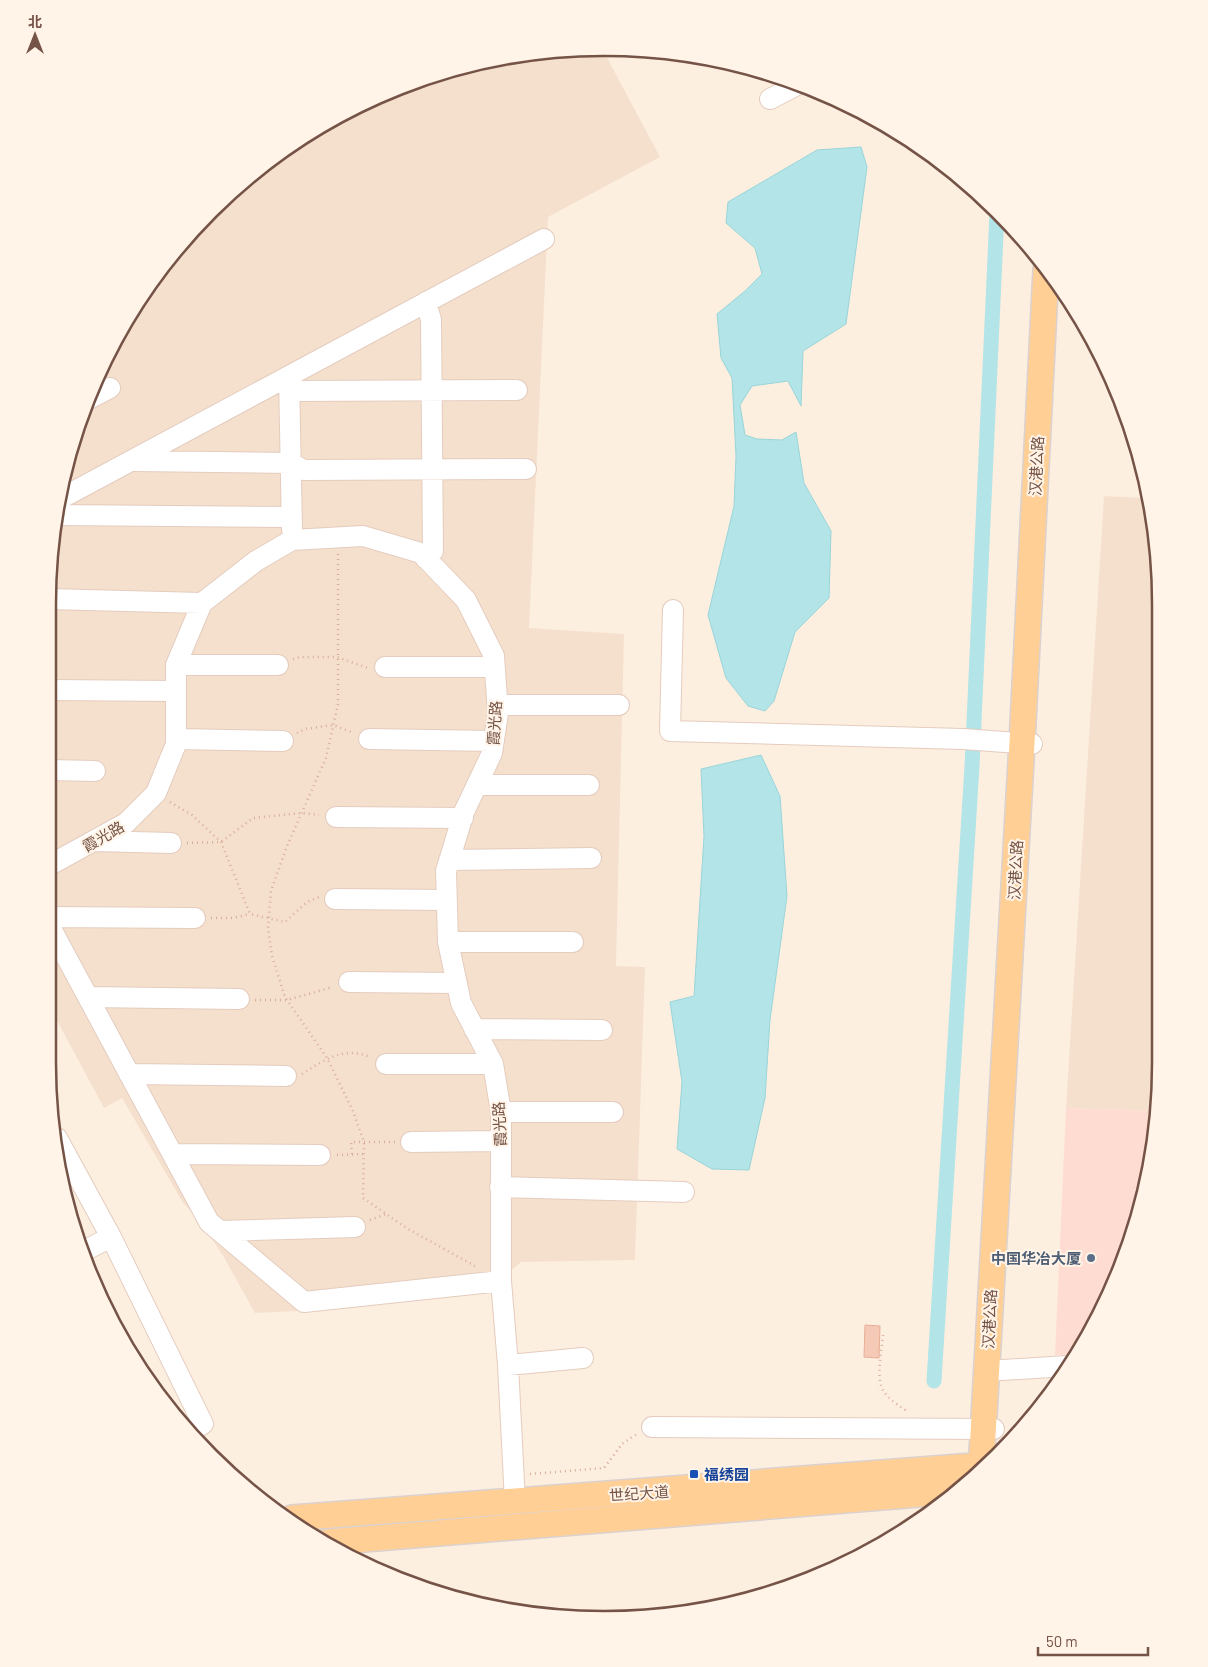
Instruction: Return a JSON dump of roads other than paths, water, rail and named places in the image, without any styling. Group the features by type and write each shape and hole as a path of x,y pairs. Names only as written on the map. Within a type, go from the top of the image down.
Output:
{"main road":[{"name":"汉港公路","path":"1027,744 1046,281"},
{"name":"汉港公路","path":"986,1455 1027,744 1056,296"},
{"name":"世纪大道","path":"299,1517 975,1466"},
{"name":"世纪大道","path":"338,1541 944,1492"}],"street":[{"path":"770,99 790,89"},
{"path":"67,495 132,460 289,383 426,302 544,239"},
{"path":"426,302 431,320 433,469 433,551 426,559"},
{"path":"289,383 432,390 517,390"},
{"path":"289,383 292,540"},
{"path":"98,394 110,388"},
{"path":"132,460 291,462 304,470 526,469"},
{"path":"64,516 292,518"},
{"name":"霞光路","path":"56,862 126,823 156,793 176,744 176,665 202,603 256,561 292,540 363,536 421,553 466,600 494,656 498,714 492,754 463,818 446,871 448,942 461,1003 493,1064 501,1112 501,1281 508,1365 515,1502"},
{"path":"56,599 202,603"},
{"path":"673,610 670,731 972,740 1027,744"},
{"path":"176,665 278,665"},
{"path":"385,667 495,667"},
{"path":"56,690 176,691"},
{"path":"497,705 619,705"},
{"path":"176,739 283,741"},
{"path":"370,739 494,741"},
{"path":"56,770 95,771"},
{"path":"477,785 588,785"},
{"path":"336,817 463,818"},
{"path":"93,841 171,843"},
{"path":"449,860 591,858"},
{"path":"335,899 447,900"},
{"path":"56,917 194,918"},
{"path":"56,938 209,1222 304,1302 501,1281"},
{"path":"448,942 573,942"},
{"path":"349,982 456,982"},
{"path":"88,997 239,1000"},
{"path":"474,1029 602,1030"},
{"path":"386,1064 493,1064"},
{"path":"129,1074 286,1076"},
{"path":"501,1112 613,1112"},
{"path":"411,1142 501,1141"},
{"path":"64,1150 111,1237 203,1424 196,1428"},
{"path":"173,1154 320,1155"},
{"path":"500,1187 684,1192"},
{"path":"220,1231 355,1227"},
{"path":"89,1249 111,1237"},
{"path":"508,1365 583,1358"},
{"path":"992,1371 1059,1367"},
{"path":"652,1426 989,1429"}],"water":[{"path":"861,147 867,167 846,324 803,351 801,406 788,381 752,386 740,405 745,435 757,439 782,440 796,432 804,483 831,531 829,598 795,632 774,701 765,711 748,706 726,678 708,615 734,506 736,456 732,378 721,358 717,314 762,274 755,248 726,223 728,202 817,150"},
{"path":"761,755 780,796 787,896 770,1020 765,1098 749,1170 712,1169 677,1149 682,1082 670,1002 694,996 704,836 701,769"}],"waterway":[{"path":"934,1381 972,766 997,223"}],"place":[{"name":"中国华冶大厦","path":"1091,1258"},
{"name":"福绣园","path":"694,1474"}]}
